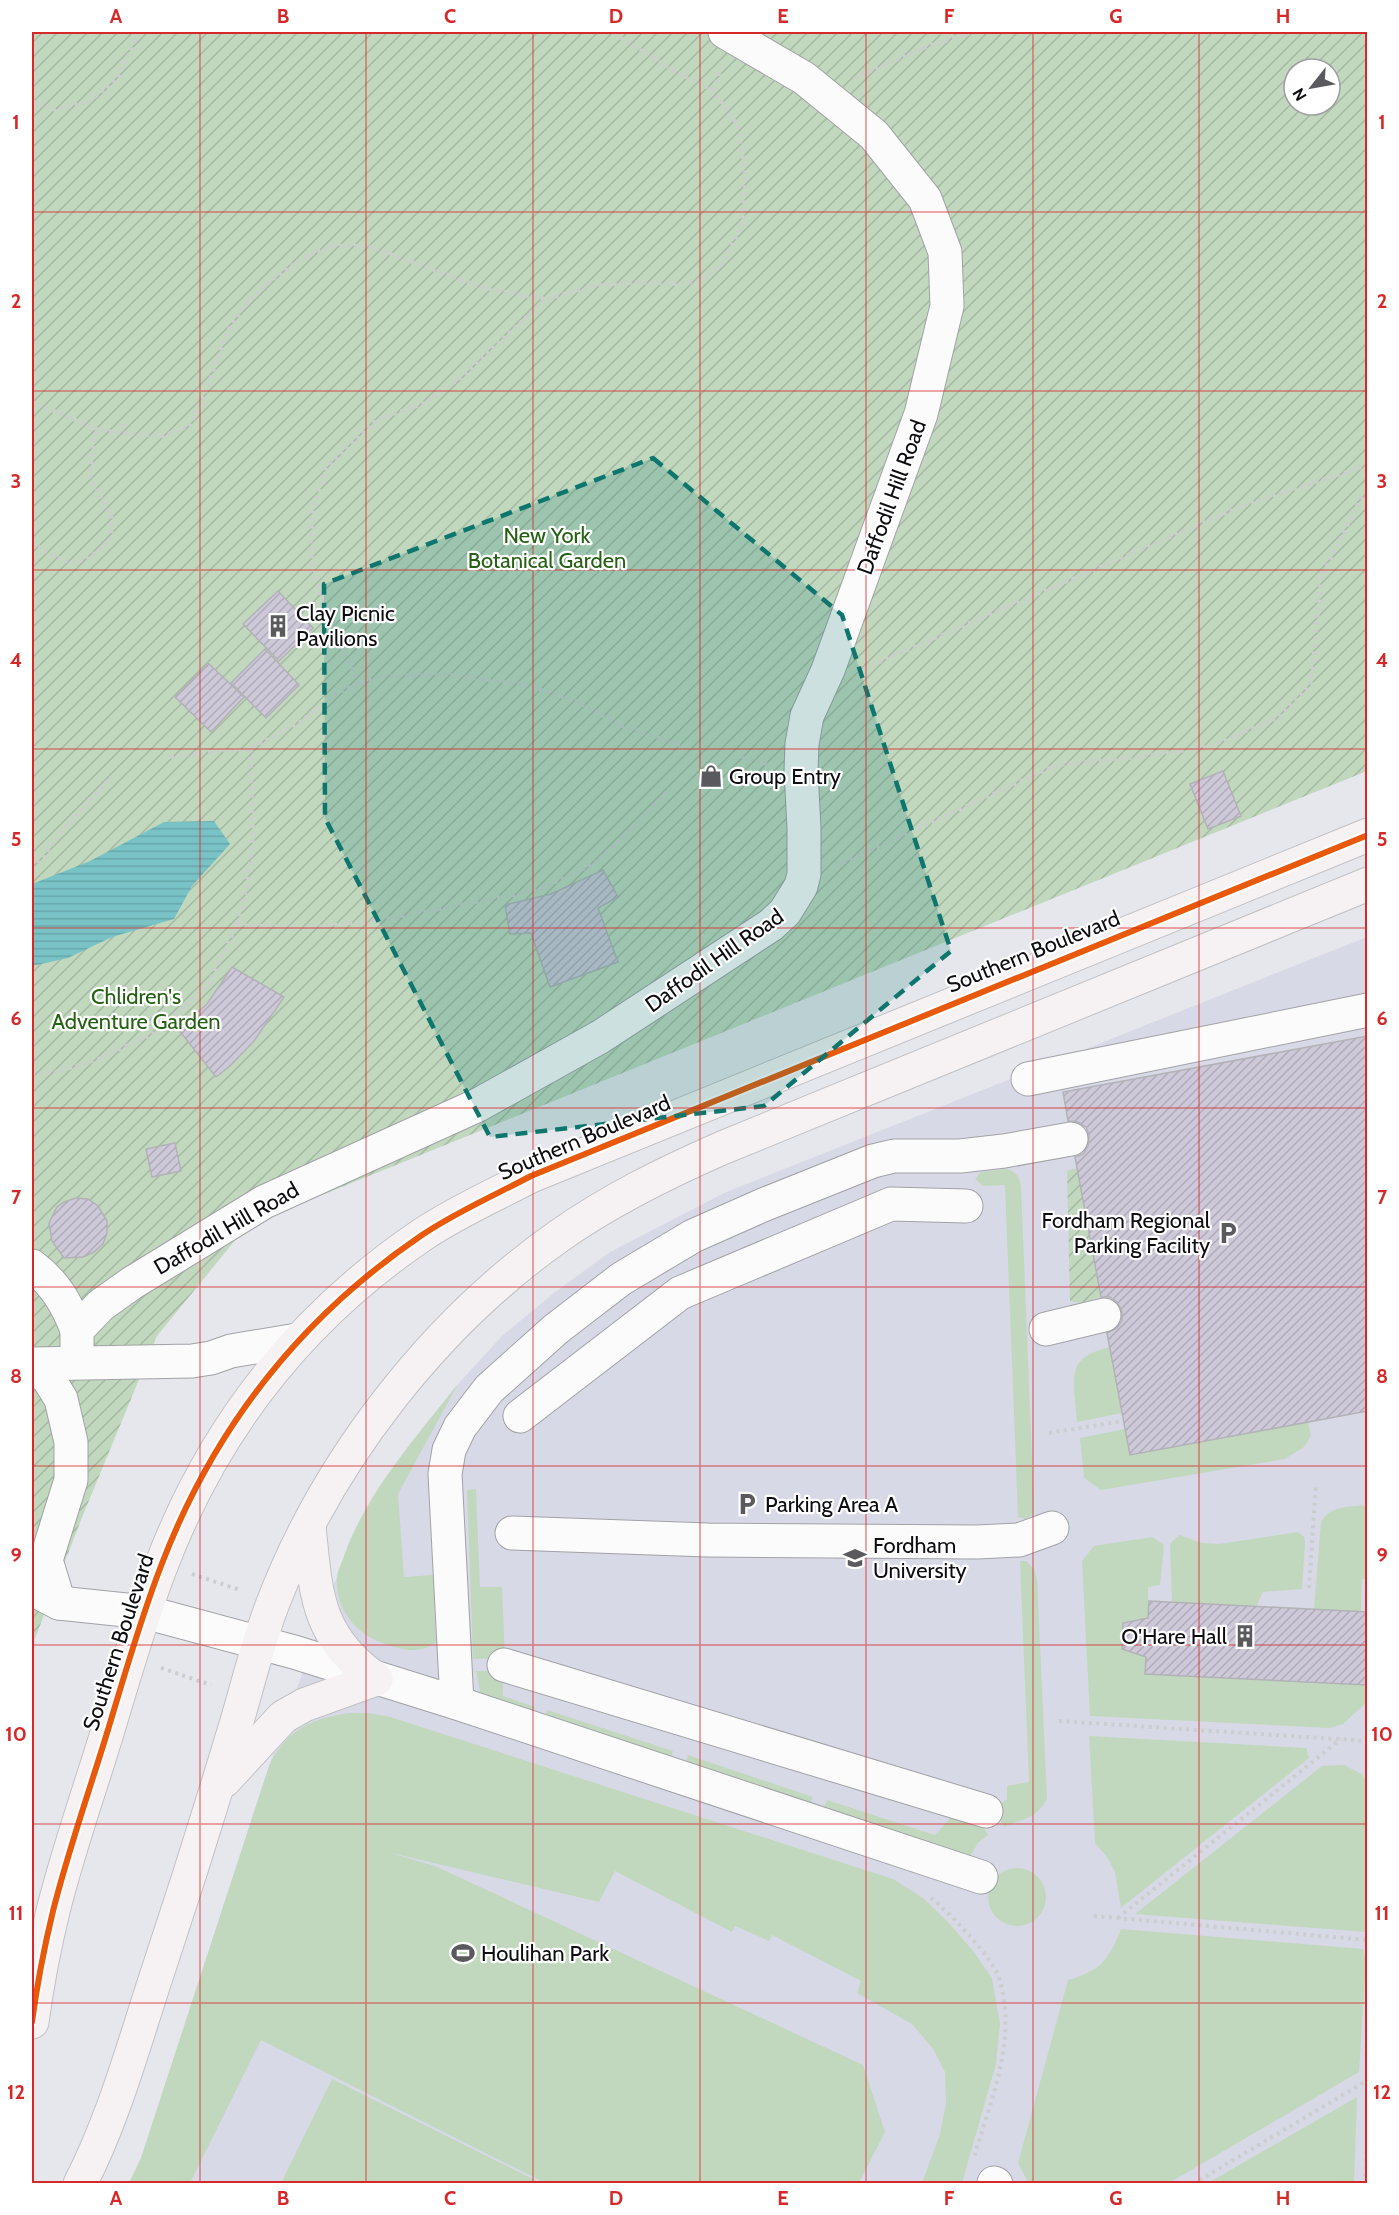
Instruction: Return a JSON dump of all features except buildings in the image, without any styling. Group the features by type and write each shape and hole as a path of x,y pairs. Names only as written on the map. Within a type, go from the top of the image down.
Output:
{"main road":[{"name":"Southern Boulevard","path":"32,2022 40,1968 53,1910 145,1612 176,1528 238,1415 297,1341 326,1312 375,1270 423,1234 531,1176 1368,835"},
{"path":"80,2184 94,2156 114,2101 216,1789 272,1605 309,1524 355,1447 381,1410 449,1332 488,1293 525,1262 560,1236 635,1189 722,1148 1368,884"},
{"path":"309,1524 316,1590 323,1618 345,1652 357,1665 376,1679"},
{"path":"216,1789 283,1717 304,1705 376,1679"}],"lane":[{"name":"Daffodil Hill Road","path":"77,1330 101,1305 132,1283 264,1202 478,1105 600,1037 771,925 786,912 794,901 804,874 801,771 802,744 807,716 828,670 921,414 947,306 945,252 925,199 874,135 804,78 725,32"},
{"path":"1028,1079 1368,1010"},
{"path":"457,1703 445,1474 449,1450 460,1427 489,1389 512,1367 556,1329 621,1279 693,1236 764,1205 873,1161 894,1156 960,1156 1071,1139"},
{"path":"520,1416 680,1293 891,1204 966,1206"},
{"path":"32,1266 44,1275 68,1306 77,1330 77,1362"},
{"path":"1046,1329 1104,1315"},
{"path":"32,1365 77,1362 192,1361 211,1358 231,1351 297,1341"},
{"path":"32,1365 48,1378 61,1399 71,1442 71,1480 46,1560 41,1603 145,1612 261,1642 457,1703 981,1877"},
{"path":"512,1533 708,1540 977,1542 1019,1540 1052,1528"},
{"path":"504,1665 986,1811"}],"path":[{"path":"32,101 55,110 90,101 118,77 141,32"},
{"path":"32,402 97,429 118,433 162,436 189,426 204,396 227,332 245,304 273,279 301,259 332,246 369,246 486,289 546,299 594,286 637,282 676,284 700,281 723,263 741,225 746,177 737,124 713,90 674,71 611,32"},
{"path":"938,32 955,37"},
{"path":"822,93 928,46 974,32"},
{"path":"359,684 320,595 310,549 313,511 326,468 376,420 425,403 463,376 546,299"},
{"path":"118,433 125,419"},
{"path":"32,542 57,560 79,562 95,554 111,539 112,518 89,475 97,429"},
{"path":"828,670 847,674 860,670 1240,507 1368,465"},
{"path":"804,874 847,862 1056,765 1208,747 1277,718 1311,684 1321,578 1361,498 1368,489"},
{"path":"171,758 216,750 250,749 300,722 338,692 382,676 452,675 526,685 576,701 620,725 680,745"},
{"path":"32,1074 56,1072 96,1060 154,1033 207,986 237,925 248,880 253,835 250,749"},
{"path":"32,867 111,777"},
{"path":"237,925 308,928 379,920 536,891 594,864 639,822 670,788"},
{"path":"1049,1433 1123,1421"},
{"path":"1309,1588 1316,1483"},
{"path":"182,1570 240,1590"},
{"path":"157,1666 211,1686"},
{"path":"1059,1721 1368,1741"},
{"path":"1118,1918 1342,1739"},
{"path":"926,1893 976,1944 998,1977 1007,2025 988,2176"},
{"path":"1094,1916 1368,1940"},
{"path":"1192,2184 1368,2080"},
{"path":"1365,2184 1368,2125"}],"highlighted area":[{"path":"653,458 842,615 951,951 764,1106 490,1137 325,818 324,584"}],"shaded area":[{"name":"Fordham University","path":"1367,937 1367,2183 129,2184 141,2158 269,1766 350,1540 381,1484 419,1433 458,1384 502,1336 554,1293 610,1252 724,1193"}],"green space":[{"name":"New York Botanical Garden","path":"32,32 1367,32 1367,771 280,1212 237,1238 157,1336 32,1646"},
{"path":"1077,1168 1101,1297 1080,1303 1070,1301 1067,1171"},
{"path":"1006,1169 1016,1175 1021,1186 1034,1507 1033,1514 1026,1519 1018,1517 1005,1185 983,1186 975,1179 981,1172"},
{"path":"1110,1347 1122,1413 1077,1422 1074,1383 1078,1365 1084,1358"},
{"path":"458,1384 398,1494 404,1577 433,1575 436,1642 423,1649 402,1649 371,1638 354,1625 339,1599 337,1575 354,1532 379,1487"},
{"path":"1308,1422 1311,1436 1304,1447 1285,1459 1101,1490 1084,1478 1080,1438 1125,1429 1130,1455"},
{"path":"476,1489 480,1587 502,1587 505,1658 473,1659 467,1490"},
{"path":"1367,1505 1367,1579 1362,1579 1361,1612 1314,1609 1321,1522 1325,1516 1335,1510"},
{"path":"1298,1532 1304,1537 1305,1542 1302,1589 1263,1592 1256,1607 1172,1602 1170,1544 1179,1535 1202,1543 1219,1544"},
{"path":"1152,1537 1164,1545 1160,1585 1148,1587 1148,1618 1123,1623 1122,1649 1146,1657 1145,1674 1367,1685 1367,1702 1343,1724 1330,1728 1090,1716 1082,1561 1094,1546"},
{"path":"1020,1561 1026,1561 1034,1569 1037,1579 1047,1799 1033,1815 1004,1827 993,1807 1007,1800 1007,1786 1029,1782"},
{"path":"476,1671 503,1671 503,1696 535,1707 530,1718 482,1701"},
{"path":"547,1710 673,1751 669,1764 543,1723"},
{"path":"349,1713 387,1716 893,1879 923,1898 949,1923 992,1978 1000,2024 996,2064 962,2183 922,2183 940,2134 946,2103 945,2072 933,2049 912,2024 857,1993 861,1981 772,1935 769,1941 735,1926 732,1932 615,1871 599,1902 387,1852 435,1866 863,2065 885,2132 859,2183 545,2183 261,2040 190,2183 129,2183 141,2158 269,1766 284,1743 301,1728 335,1715"},
{"path":"1089,1736 1306,1748 1309,1758 1121,1908 1115,1872 1107,1857 1095,1843"},
{"path":"688,1755 813,1797 808,1809 684,1766"},
{"path":"1344,1765 1362,1774 1367,1782 1366,1932 1135,1914 1322,1766"},
{"path":"827,1800 935,1835 953,1815 977,1816 988,1835 978,1843 969,1858 822,1813"},
{"path":"1011,1868 1023,1868 1038,1876 1046,1891 1046,1903 1038,1918 1023,1926 1011,1926 996,1918 988,1903 988,1891 996,1876"},
{"path":"1121,1929 1363,1949 1366,1960 1359,2072 1169,2183 1043,2184 1028,2182 1018,2163 1068,1980 1102,1963 1112,1949"},
{"path":"332,2079 541,2183 281,2183"},
{"path":"1357,2097 1354,2181 1345,2184 1208,2183"}],"water":[{"path":"214,821 230,844 192,886 174,919 112,937 68,958 32,966 32,884 90,861 164,822"}],"cycle path":[{"path":"32,2022 38,1980 65,1866 146,1607 182,1516 207,1468 235,1423 266,1380 337,1302 378,1267 422,1235 462,1211 531,1176 1368,835"}],"place":[{"name":"Clay Picnic Pavilions","path":"278,626"},
{"name":"Group Entry","path":"711,776"},
{"name":"Fordham Regional Parking Facility","path":"1228,1233"},
{"name":"Parking Area A","path":"747,1504"},
{"name":"Fordham University","path":"855,1558"},
{"name":"O'Hare Hall","path":"1245,1636"},
{"name":"Houlihan Park","path":"463,1953"}],"park label":[{"name":"Chlidren's Adventure Garden","path":"136,1008"}]}
